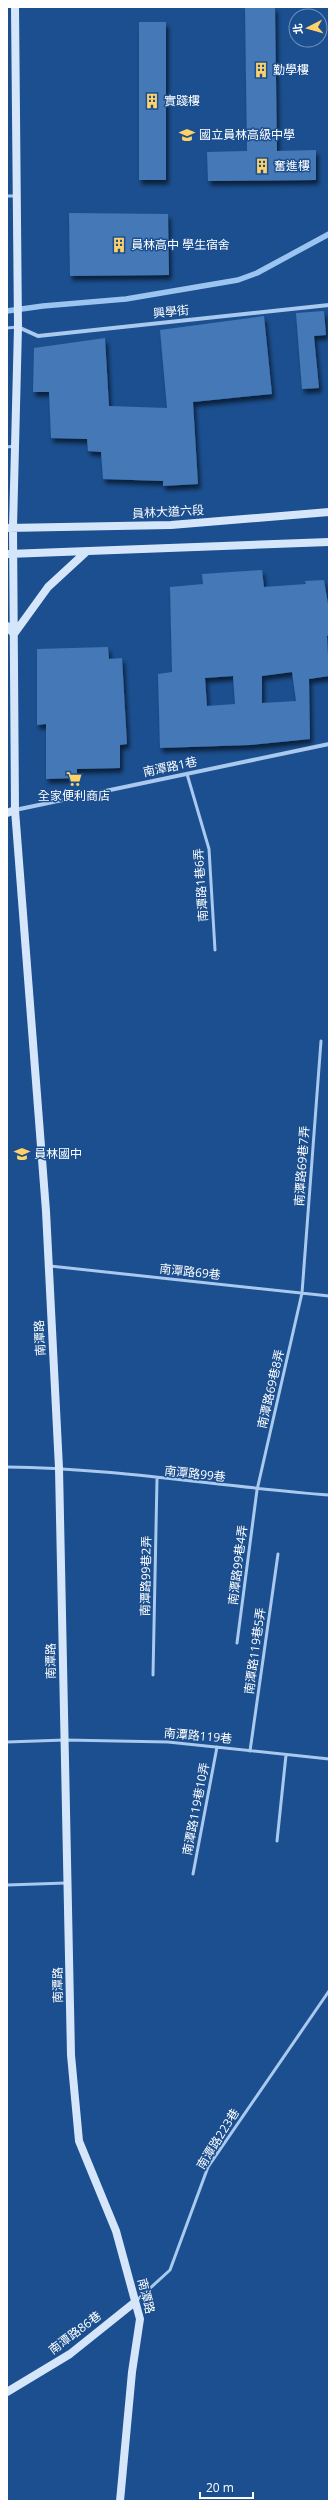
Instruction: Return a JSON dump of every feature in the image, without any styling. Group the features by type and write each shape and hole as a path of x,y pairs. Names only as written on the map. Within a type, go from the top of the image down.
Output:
{"street":[{"name":"南潭路","path":"15,7 11,196 18,327 11,447 10,554 14,634 11,812 49,1265 59,1468 71,2055 79,2141 116,2231 140,2319 132,2372 120,2501"},
{"name":"興學街","path":"18,327 38,336 329,305"},
{"name":"員林大道六段","path":"10,527 171,526 329,512"},
{"path":"10,554 329,542"},
{"path":"7,626 14,634 48,586 86,552"},
{"name":"南潭路1巷","path":"11,812 329,744"},
{"name":"南潭路86巷","path":"7,2392 70,2354 135,2302"}],"lane":[{"path":"7,328 18,327"},
{"name":"南潭路1巷6弄","path":"187,774 209,849 215,950"},
{"name":"南潭路69巷7弄","path":"302,1293 320,1041"},
{"name":"南潭路69巷","path":"49,1265 329,1296"},
{"name":"南潭路69巷8弄","path":"257,1490 302,1293"},
{"name":"南潭路99巷","path":"7,1467 59,1468 257,1490 329,1495"},
{"name":"南潭路99巷2弄","path":"153,1674 157,1479"},
{"name":"南潭路99巷4弄","path":"238,1643 257,1490"},
{"name":"南潭路119巷5弄","path":"250,1751 278,1554"},
{"name":"南潭路119巷","path":"7,1742 65,1740 168,1742 329,1759"},
{"name":"南潭路119巷10弄","path":"193,1874 217,1747"},
{"path":"277,1841 286,1755"},
{"path":"7,1885 68,1882"},
{"name":"南潭路223巷","path":"135,2302 170,2270 208,2167 329,1990"}],"building":[{"path":"245,7 275,7 277,151 316,150 316,180 208,181 207,152 247,151"},
{"name":"實踐樓","path":"139,22 166,22 166,180 139,180"},
{"name":"員林高中 學生宿舍","path":"69,213 168,214 169,275 70,276"},
{"path":"324,311 326,335 314,336 319,388 302,389 296,313"},
{"path":"264,316 272,394 193,402 198,484 163,486 163,481 103,479 101,452 88,451 87,439 51,438 49,392 33,392 34,348 105,338 109,406 167,408 160,330"},
{"path":"262,570 264,587 306,584 305,581 324,580 329,610 329,635 327,636 329,676 309,679 310,739 250,745 160,748 158,674 172,672 170,587 203,584 202,574","holes":["292,672 296,701 262,703 262,676","233,676 235,704 207,706 205,678"]},
{"path":"108,647 109,659 122,658 127,744 120,745 120,768 77,769 77,778 46,779 46,724 37,725 37,649"}],"waterway":[{"path":"7,311 43,306 126,299 238,280 257,273 329,234"}],"place":[{"name":"勤學樓","path":"261,70"},
{"name":"實踐樓","path":"152,101"},
{"name":"國立員林高級中學","path":"187,135"},
{"name":"奮進樓","path":"262,166"},
{"name":"員林高中 學生宿舍","path":"119,245"},
{"name":"全家便利商店","path":"74,779"},
{"name":"員林國中","path":"22,1154"}]}
